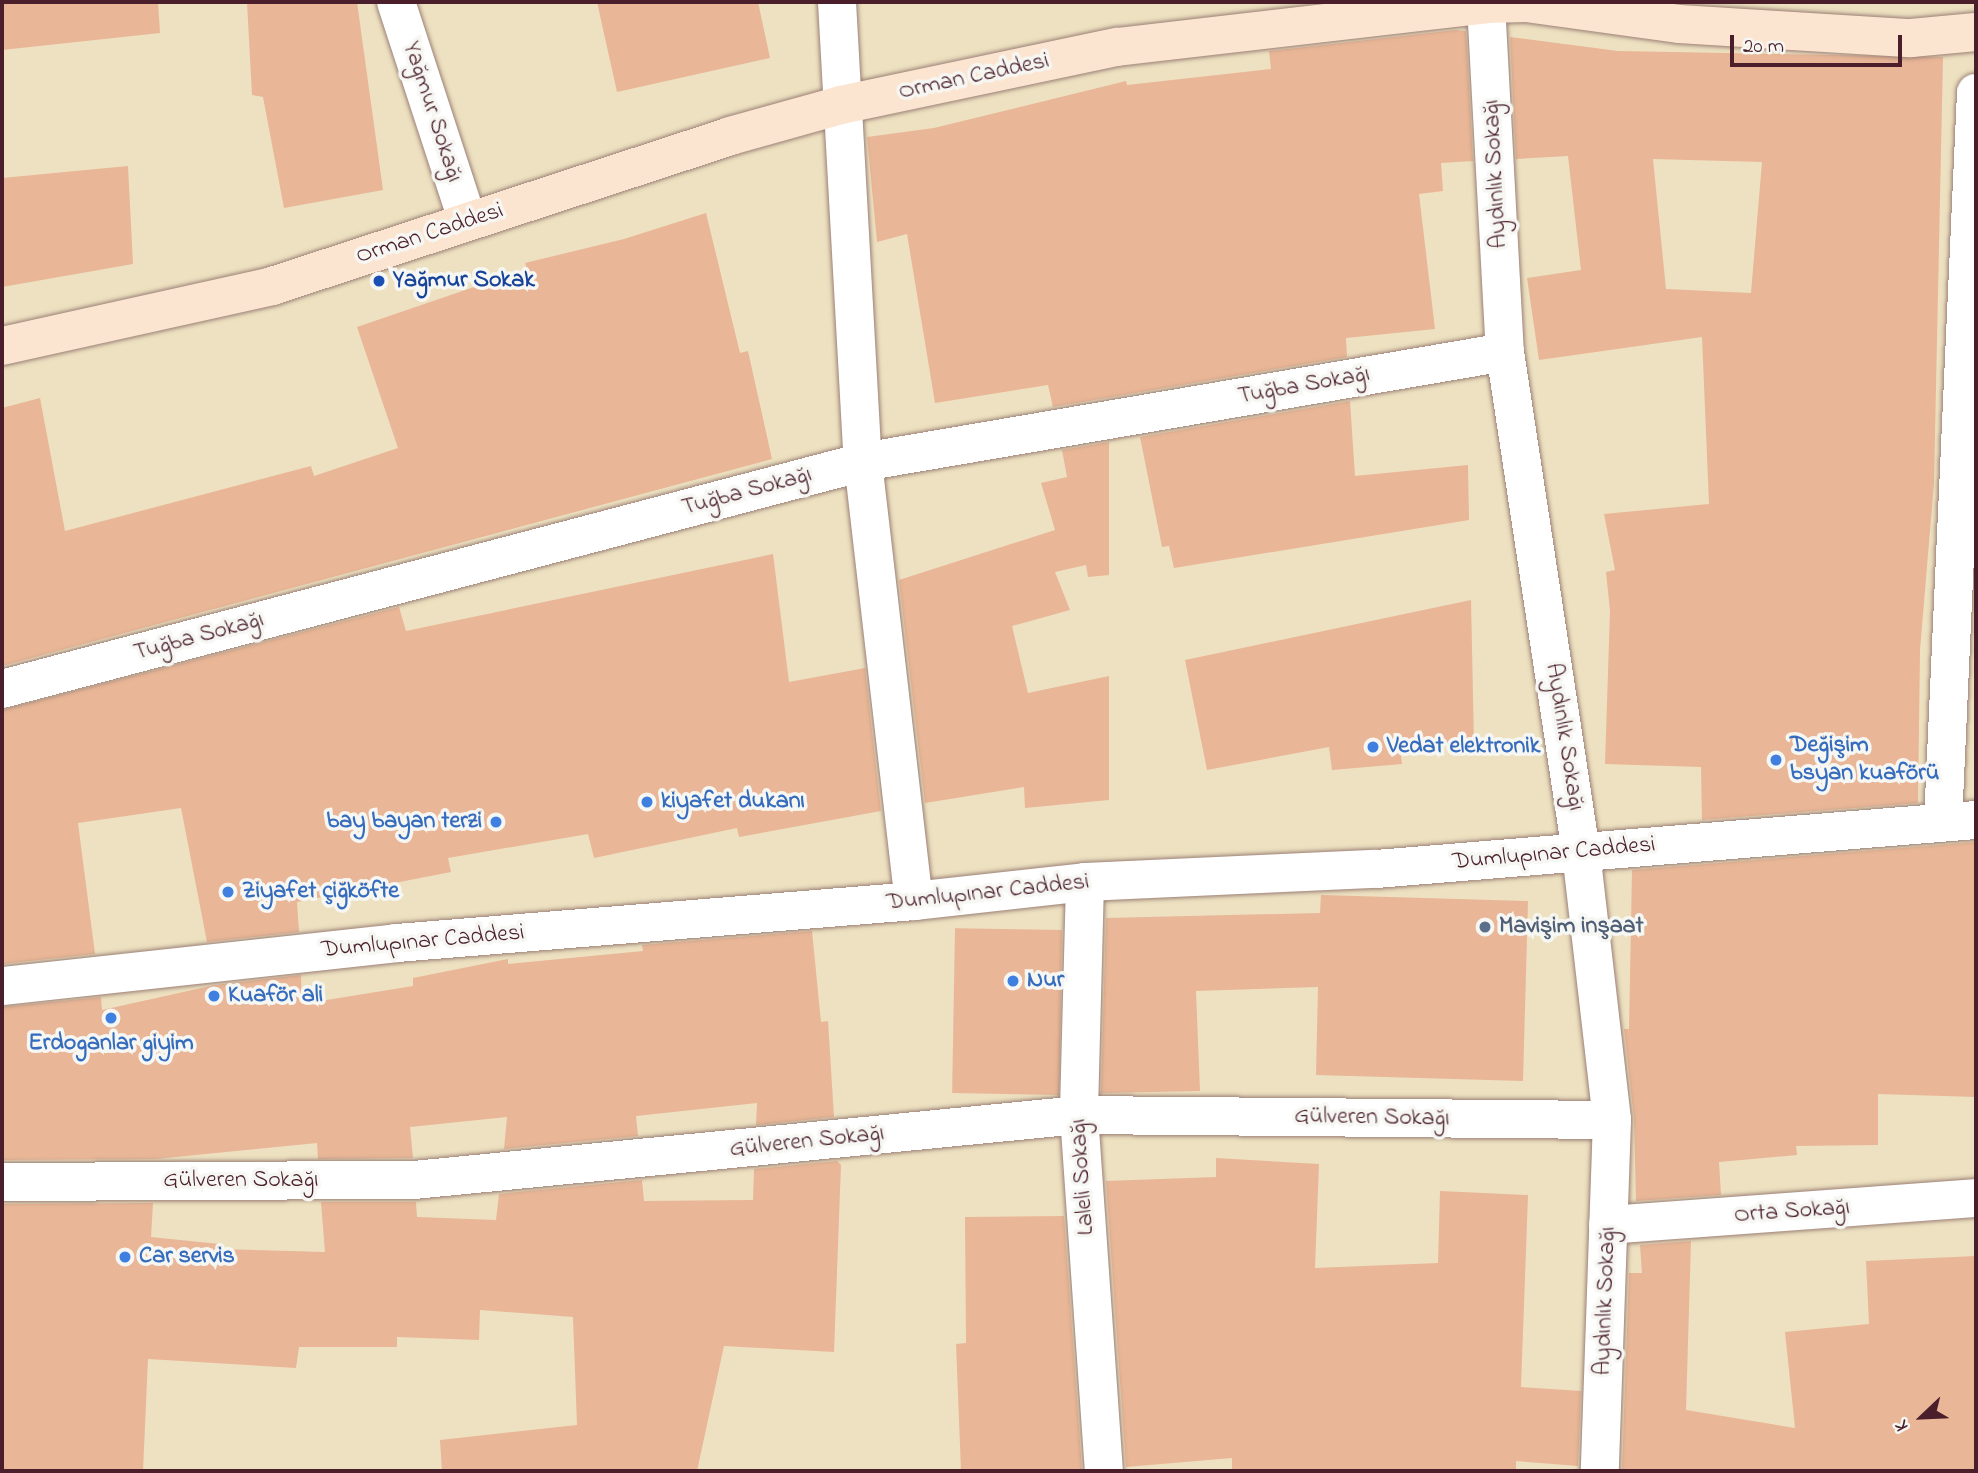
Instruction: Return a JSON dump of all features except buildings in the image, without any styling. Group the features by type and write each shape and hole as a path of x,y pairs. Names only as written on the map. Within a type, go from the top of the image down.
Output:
{"street":[{"name":"Yağmur Sokağı","path":"396,2 468,222"},
{"path":"837,2 863,462 914,901"},
{"name":"Orman Caddesi","path":"2,346 272,286 730,136 841,105 1118,47 1486,4 1526,3 1679,13 1911,38 1976,32"},
{"name":"Aydınlık Sokağı","path":"1486,4 1505,352 1581,852 1612,1120 1600,1471"},
{"path":"1960,821 1976,93"},
{"name":"Tuğba Sokağı","path":"2,689 863,462 1505,352"},
{"name":"Dumlupınar Caddesi","path":"2,986 397,943 914,901 1085,882 1376,869 1960,821"},
{"name":"Laleli Sokağı","path":"1085,882 1079,1115 1104,1471"},
{"name":"Gülveren Sokağı","path":"2,1182 414,1180 1079,1115 1612,1120"},
{"name":"Orta Sokağı","path":"1608,1225 1976,1198"}],"place":[{"name":"Yağmur Sokak","path":"379,281"},
{"name":"Vedat elektronik","path":"1373,747"},
{"name":"Değişim bsyan kuaförü","path":"1776,760"},
{"name":"kiyafet dukanı","path":"647,802"},
{"name":"bay bayan terzi","path":"496,822"},
{"name":"Ziyafet çiğköfte","path":"228,892"},
{"name":"Mavişim inşaat","path":"1485,927"},
{"name":"Nur","path":"1013,981"},
{"name":"Kuaför ali","path":"214,996"},
{"name":"Erdoganlar giyim","path":"111,1018"},
{"name":"Car servis","path":"125,1257"}]}
